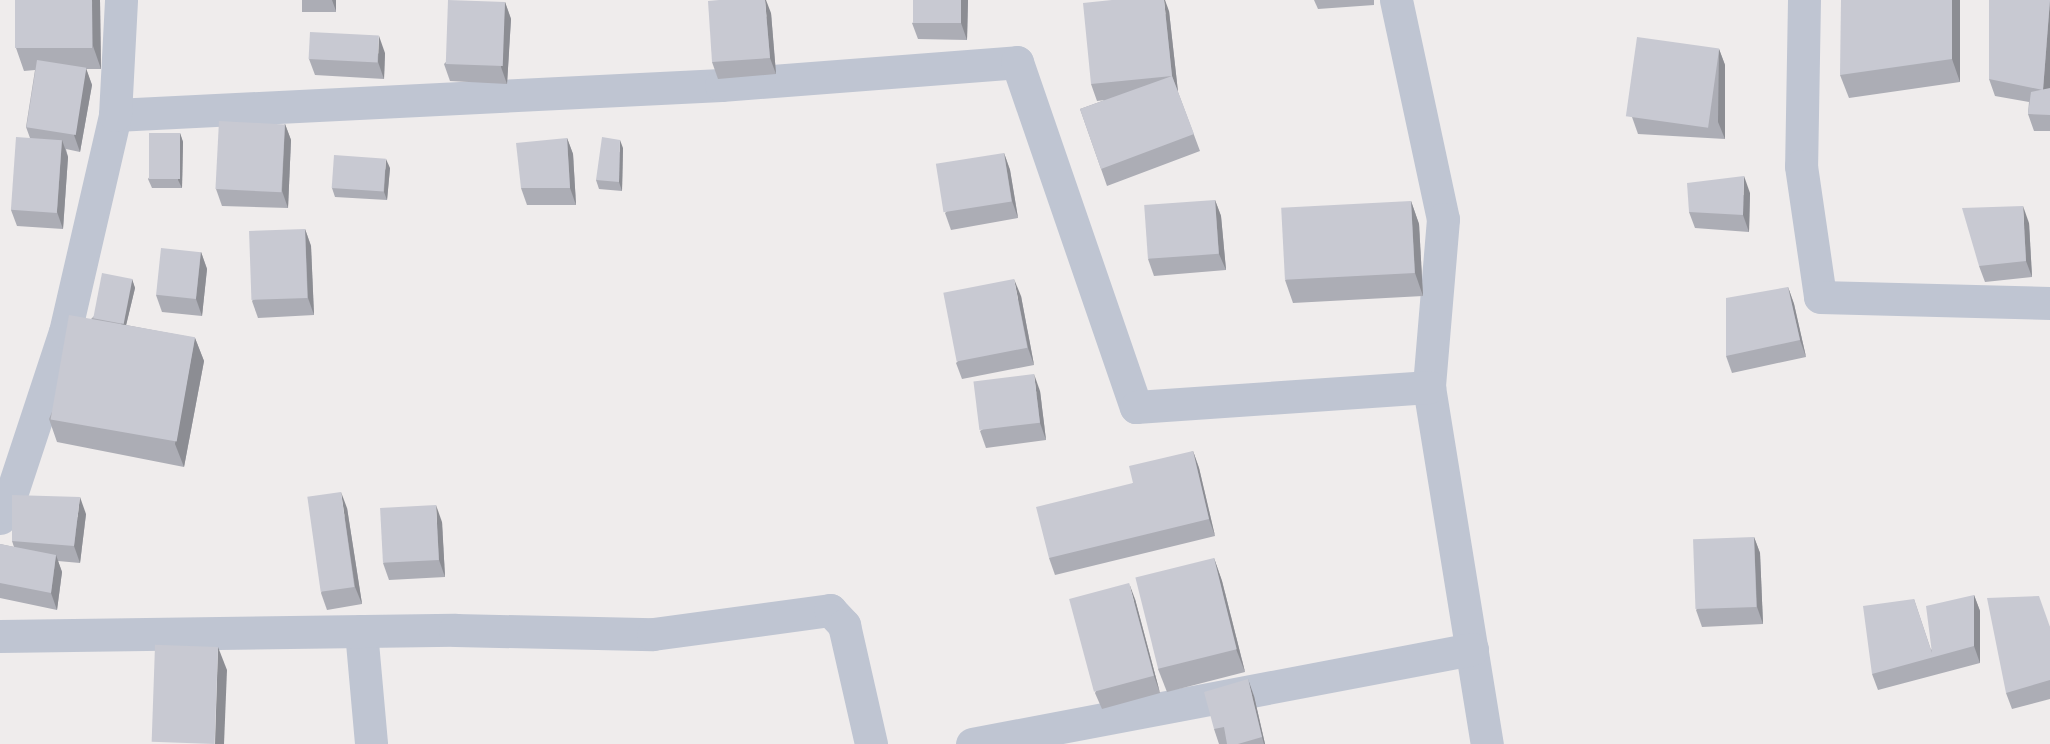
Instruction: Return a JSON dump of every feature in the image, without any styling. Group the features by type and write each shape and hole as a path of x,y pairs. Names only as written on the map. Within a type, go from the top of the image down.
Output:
{"street":[{"path":"0,518 7,507 64,332 115,115 121,0"},
{"path":"1396,0 1443,219 1429,387 1487,744"},
{"path":"1804,0 1801,166 1820,297 2050,303"},
{"path":"115,115 709,85 1017,62 1136,407 1429,387"},
{"path":"0,636 361,631 653,634 830,610 844,625 871,744"},
{"path":"361,631 371,744"},
{"path":"972,744 1472,649"}],"building":[{"path":"15,0 92,0 92,48 15,48"},
{"path":"448,0 505,2 503,66 446,64"},
{"path":"765,0 770,58 712,62 708,1"},
{"path":"913,0 961,0 961,23 913,23"},
{"path":"1112,0 1164,0 1172,76 1091,84 1083,3"},
{"path":"1841,0 1952,0 1952,59 1840,75"},
{"path":"1989,0 2050,0 2043,90 1989,79"},
{"path":"310,32 379,36 377,63 309,59"},
{"path":"1637,37 1719,49 1708,128 1626,116"},
{"path":"37,60 86,68 76,135 26,127"},
{"path":"1172,76 1194,134 1101,169 1080,109"},
{"path":"2050,88 2050,115 2028,114 2031,92"},
{"path":"219,121 285,124 281,192 215,189"},
{"path":"149,133 180,133 180,179 149,179"},
{"path":"16,137 62,140 57,213 11,210"},
{"path":"602,137 620,140 619,182 596,180"},
{"path":"567,138 570,188 521,188 516,143"},
{"path":"1004,153 1012,201 944,212 936,164"},
{"path":"334,155 386,159 384,192 332,188"},
{"path":"1744,176 1743,215 1689,212 1687,183"},
{"path":"1215,200 1219,254 1148,259 1144,205"},
{"path":"1411,201 1415,273 1285,280 1281,208"},
{"path":"2023,206 2026,261 1979,266 1962,208"},
{"path":"305,229 307,298 251,300 249,231"},
{"path":"161,248 201,252 196,299 156,295"},
{"path":"102,273 132,279 124,324 93,318"},
{"path":"1014,279 1027,348 957,361 943,293"},
{"path":"1788,287 1800,340 1726,356 1726,298"},
{"path":"69,315 195,337 177,442 51,419"},
{"path":"1034,374 1040,423 979,430 973,381"},
{"path":"1193,451 1209,519 1049,558 1036,507 1133,483 1129,466"},
{"path":"341,492 354,587 321,592 307,497"},
{"path":"12,495 80,497 74,546 12,541"},
{"path":"436,505 439,560 383,563 380,508"},
{"path":"1754,537 1756,607 1695,609 1693,539"},
{"path":"0,544 56,555 51,593 0,583"},
{"path":"1214,558 1237,649 1158,669 1135,578"},
{"path":"1129,583 1154,676 1094,692 1069,599"},
{"path":"1974,595 1974,646 1872,674 1863,606 1914,599 1932,653 1926,606"},
{"path":"2039,596 2050,627 2050,680 2006,693 1987,598"},
{"path":"155,645 218,647 215,744 152,742"},
{"path":"1248,679 1262,737 1238,744 1227,744 1224,727 1214,729 1204,692"}]}
